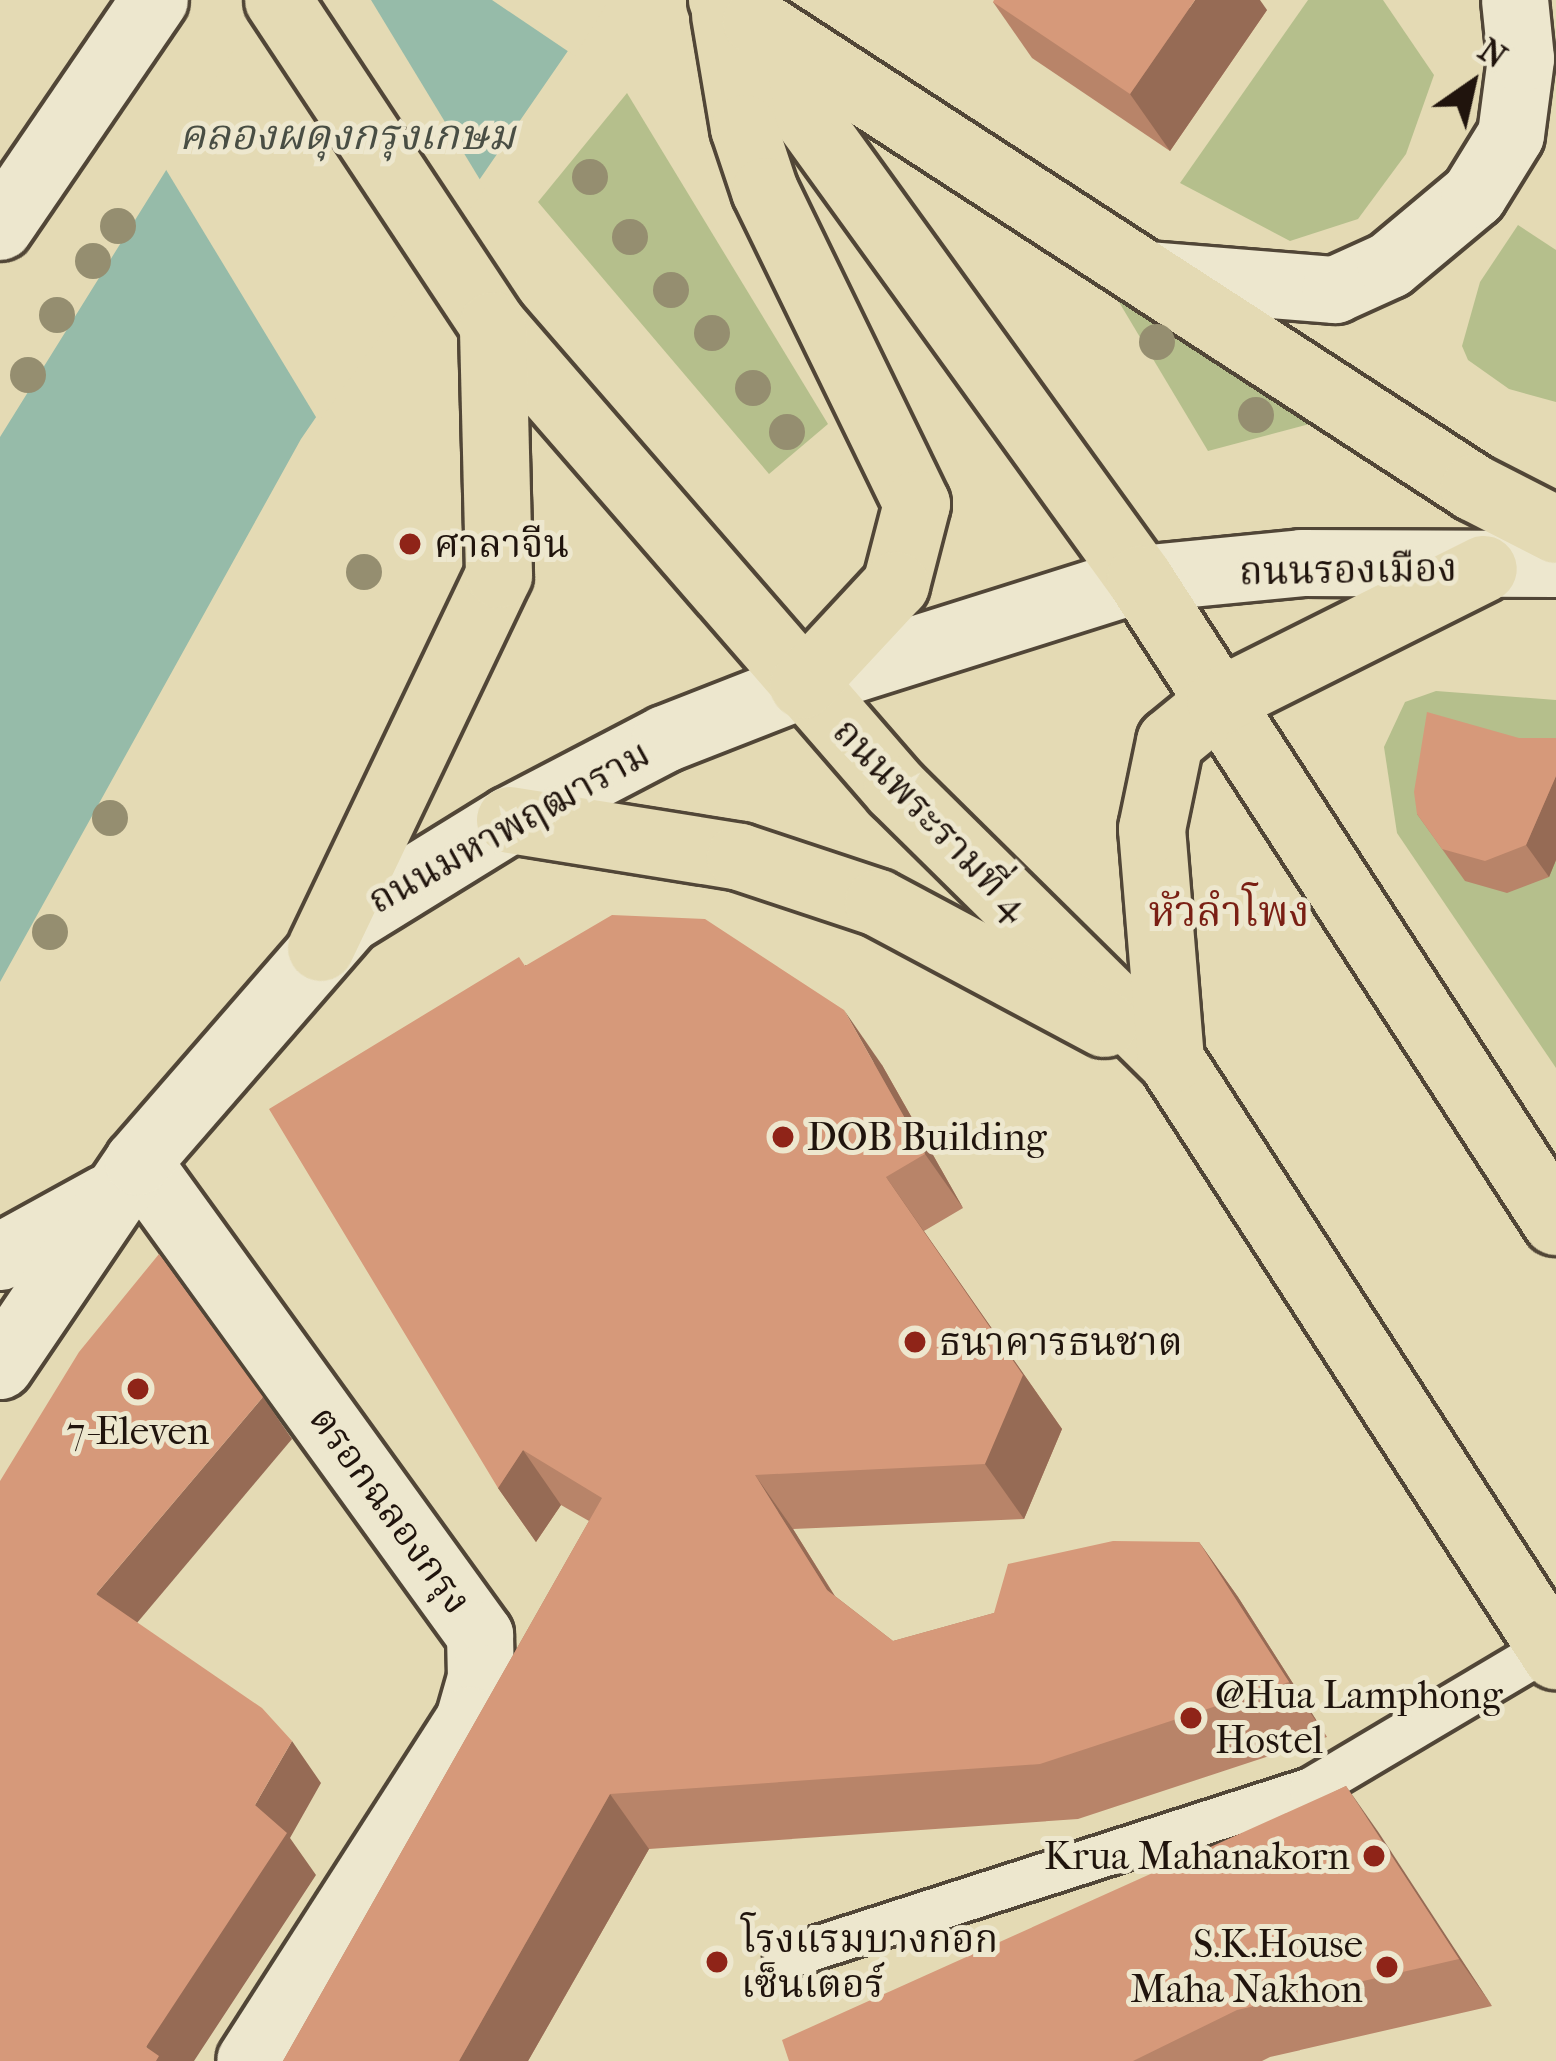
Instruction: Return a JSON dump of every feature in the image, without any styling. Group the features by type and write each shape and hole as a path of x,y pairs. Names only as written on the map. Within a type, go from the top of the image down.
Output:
{"main road":[{"name":"ถนนพระรามที่ 4","path":"278,0 478,302 897,790 1171,1060 1553,1651"},
{"path":"722,0 1474,488 1556,530"},
{"path":"722,0 1140,579 1556,1222"},
{"path":"722,0 744,128 765,191 917,504 896,585 803,685"},
{"path":"321,948 499,575 478,302"},
{"path":"1171,1060 1152,829 1170,742 1220,701 1484,568"},
{"path":"510,820 740,856 878,903 1171,1060"}],"street":[{"path":"0,227 155,0"},
{"path":"1147,275 1335,290 1390,265 1474,195 1510,135 1521,59 1515,0"},
{"name":"ถนนรองเมือง","path":"1140,579 1302,563 1484,568 1556,564"},
{"name":"ถนนมหาพฤฒาราม","path":"0,1366 128,1177 321,948 368,903 510,820 665,739 803,685 1140,579"},
{"path":"0,1257 128,1177"},
{"name":"ตรอกฉลองกรุง","path":"128,1177 480,1635 481,1678 469,1720 250,2061"}],"lane":[{"path":"785,1958 1311,1790 1553,1651"}],"shaded area":[{"path":"1308,0 1383,0 1434,75 1406,154 1358,219 1290,241 1180,183"},
{"path":"627,93 828,424 769,474 538,202"},
{"path":"1518,225 1556,250 1556,402 1509,389 1468,360 1462,346 1480,282"},
{"path":"1101,272 1317,422 1208,451"},
{"path":"1436,691 1556,700 1556,1068 1397,833 1384,747 1405,702"}],"water":[{"name":"คลองผดุงกรุงเกษม","path":"272,0 603,0 301,439 0,982 0,437"}],"pier":[{"path":"265,0 371,0 485,188 319,422 162,163"},
{"path":"492,0 609,0 575,56"}],"building":[{"path":"994,0 1195,0 1130,94"},
{"path":"1427,712 1519,738 1556,738 1556,776 1526,845 1485,861 1442,849 1417,814 1414,792"},
{"path":"612,915 705,919 844,1010 925,1154 886,1177 1023,1375 985,1464 755,1475 827,1590 893,1641 994,1613 1008,1564 1113,1541 1199,1542 1289,1682 1040,1764 610,1794 459,2061 283,2061 602,1498 523,1450 498,1488 269,1109 519,957 525,966"},
{"path":"159,1254 263,1397 96,1594 262,1708 292,1741 255,1805 287,1833 146,2047 159,2056 156,2061 0,2061 0,1481 79,1352"},
{"path":"1346,1786 1459,1959 1237,2010 1133,2061 789,2061 782,2040"}],"place":[{"name":"ศาลาจีน","path":"410,544"},
{"name":"DOB Building","path":"783,1137"},
{"name":"ธนาคารธนชาต","path":"915,1342"},
{"name":"7-Eleven","path":"138,1389"},
{"name":"@Hua Lamphong Hostel","path":"1191,1718"},
{"name":"Krua Mahanakorn","path":"1374,1856"},
{"name":"โรงแรมบางกอก เซ็นเตอร์","path":"717,1962"},
{"name":"S.K.House Maha Nakhon","path":"1387,1967"}],"district":[{"name":"หัวลำโพง","path":"1229,913"}]}
